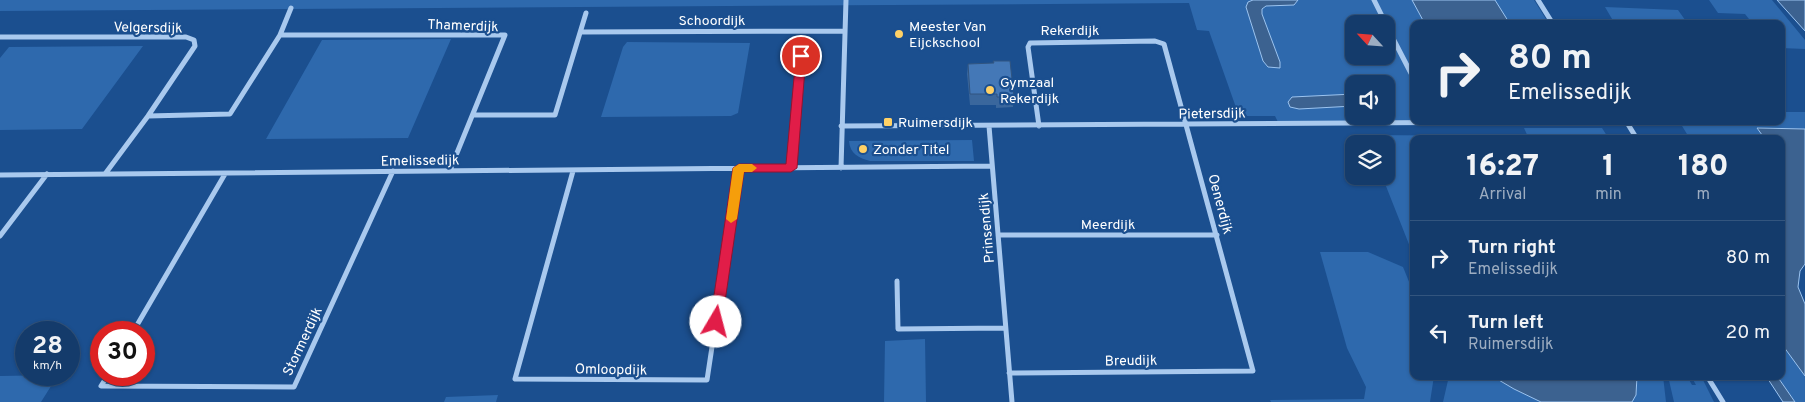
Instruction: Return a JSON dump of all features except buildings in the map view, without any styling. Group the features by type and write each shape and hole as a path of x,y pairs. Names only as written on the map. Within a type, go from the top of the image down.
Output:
{"street":[{"path":"1374,0 1382,15"},
{"path":"1538,0 1550,20"},
{"path":"846,1 841,168 992,166"},
{"path":"148,116 230,114 280,35 291,8"},
{"path":"473,115 556,115 586,13"},
{"name":"Schoordijk","path":"581,32 844,31"},
{"name":"Thamerdijk","path":"280,35 504,35 450,170"},
{"name":"Velgersdijk","path":"0,37 186,37 194,40 195,46 148,116 105,174"},
{"name":"Rekerdijk","path":"1039,126 1028,46 1030,43 1155,41 1164,44"},
{"path":"1395,42 1410,71"},
{"name":"Oenerdijk","path":"1164,44 1253,371"},
{"path":"791,168 801,56"},
{"name":"Pietersdijk","path":"989,126 1410,122"},
{"path":"841,126 989,126"},
{"name":"Prinsendijk","path":"989,126 1012,402"},
{"name":"Omloopdijk","path":"573,171 515,379 707,380 739,168"},
{"name":"Emelissedijk","path":"0,175 841,168"},
{"name":"Stormerdijk","path":"101,386 294,387 393,172"},
{"path":"0,236 47,174"},
{"path":"139,321 224,174"},
{"name":"Meerdijk","path":"998,235 1217,235"},
{"path":"897,281 898,329 1005,328"},
{"name":"Breudijk","path":"1010,373 1253,371"},
{"path":"1709,380 1723,402"}],"shaded area":[{"path":"0,0 1534,0 1546,20 1410,20 1410,120 1395,120 1395,75 1345,75 1345,121 1278,122 1275,116 1239,116 1209,31 1197,30 1189,3 0,11"},
{"path":"1253,0 1298,0 1294,5 1266,6 1262,9 1262,14 1280,62 1280,68 1268,67 1263,61 1246,7 1248,2"},
{"path":"1412,0 1495,0 1508,20 1423,20"},
{"path":"1709,0 1772,0 1805,40 1805,49 1785,48 1785,20 1750,20 1745,14 1718,13"},
{"path":"1777,0 1805,0 1805,31"},
{"path":"1605,7 1678,10 1685,20 1613,20"},
{"path":"451,39 408,138 266,139 322,40"},
{"path":"627,42 750,43 738,113 731,116 601,117 623,47"},
{"path":"143,46 82,129 0,130 0,58 9,47"},
{"path":"1345,94 1345,106 1299,109 1290,107 1288,102 1292,97"},
{"path":"1785,112 1805,112 1805,129 1757,128 1762,135 1688,135 1681,125 1785,125"},
{"path":"1524,128 1602,128 1606,135 1527,135"},
{"path":"1757,128 1805,129 1805,264 1800,271 1798,287 1805,304 1805,376 1785,348 1785,135 1762,135"},
{"path":"1395,135 1410,135 1410,247 1386,185 1395,185"},
{"path":"972,140 974,161 870,161 856,155 851,149 849,141"},
{"path":"1320,252 1368,252 1403,267 1410,284 1410,380 1433,380 1430,402 1271,402 1270,400 1364,399 1366,387 1347,348"},
{"path":"925,339 926,402 884,402 885,341"},
{"path":"1785,348 1805,376 1805,402 1795,402 1780,380 1785,380"},
{"path":"0,376 15,376 15,386 51,386 41,402 0,402"},
{"path":"1448,380 1499,380 1541,402 1443,402"},
{"path":"1499,380 1637,380 1636,395 1632,402 1541,402"},
{"path":"1637,380 1663,380 1666,402 1632,402 1636,395"},
{"path":"1669,380 1689,380 1692,385 1696,385 1693,380 1703,380 1714,402 1674,402"},
{"path":"1769,380 1780,380 1795,402 1783,402"},
{"path":"498,395 496,402 444,402 446,397"}],"slow traffic":[{"path":"731,219 739,168 752,168"}],"place":[{"name":"Meester Van Eijckschool","path":"899,34"},
{"name":"Gymzaal Rekerdijk","path":"990,90"},
{"name":"Ruimersdijk","path":"888,122"},
{"name":"Zonder Titel","path":"863,149"}],"route":[{"path":"716,322 739,168 791,168 801,56"}]}
